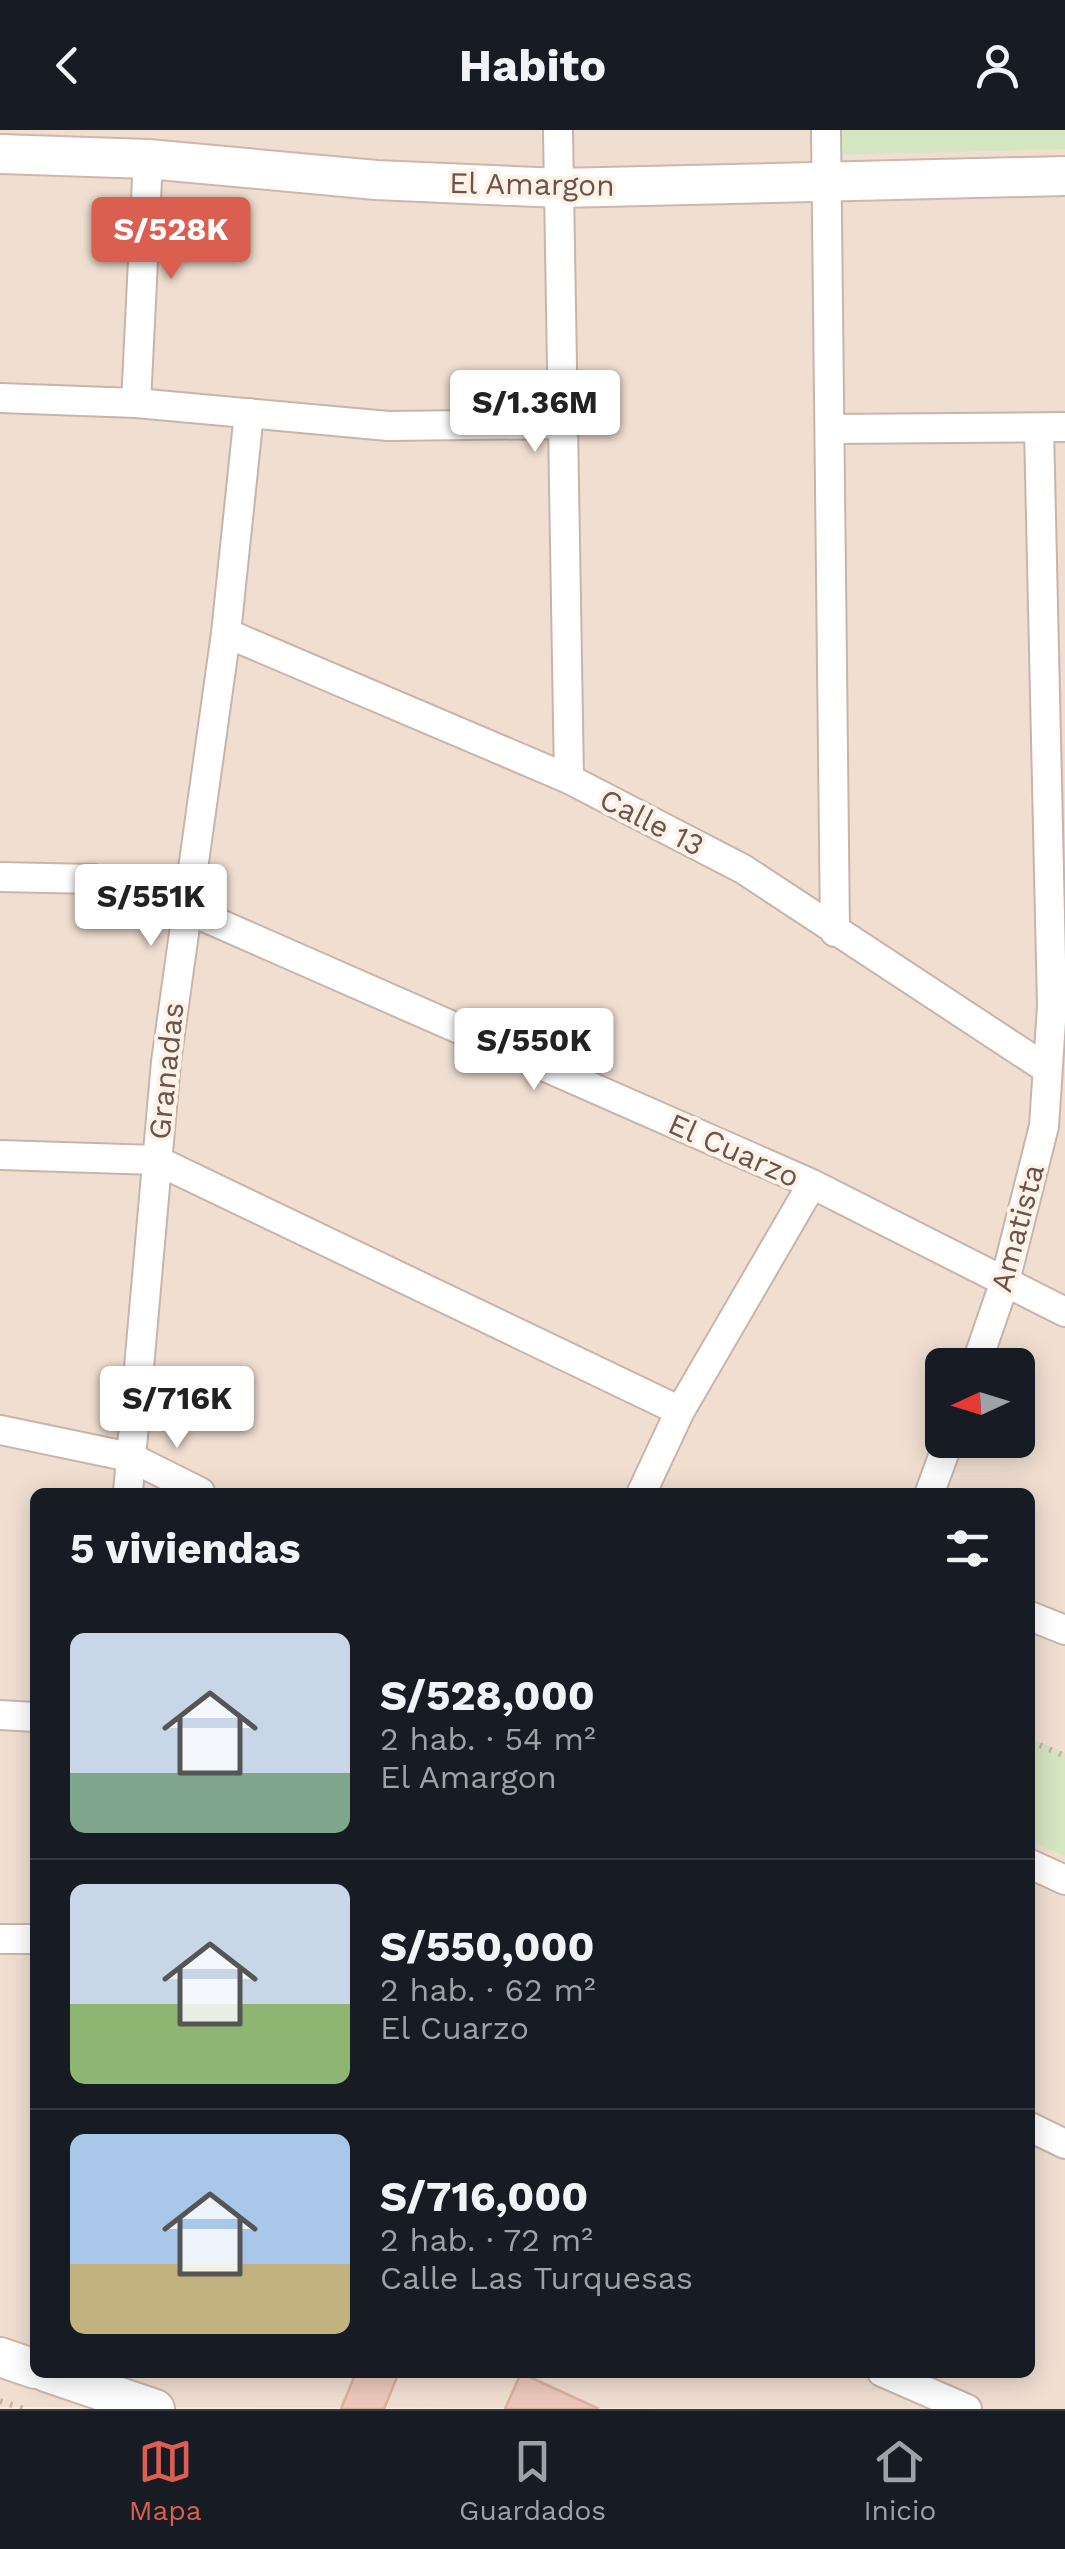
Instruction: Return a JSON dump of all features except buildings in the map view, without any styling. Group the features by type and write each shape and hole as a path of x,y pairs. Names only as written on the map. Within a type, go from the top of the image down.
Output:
{"street":[{"path":"558,130 569,779"},
{"path":"826,130 835,932"},
{"name":"El Amargon","path":"0,154 148,159 376,180 559,188 1065,176"},
{"path":"136,403 148,159"},
{"path":"0,398 136,403 388,426 563,424"},
{"name":"Granadas","path":"128,1488 156,1160 186,909 226,634 249,413"},
{"path":"831,428 1052,427"},
{"name":"Amatista","path":"982,1348 1005,1281 1044,1126 1052,1006 1052,427"},
{"name":"Calle 13","path":"226,634 569,779 742,868 1048,1069"},
{"name":"El Cuarzo","path":"0,876 94,879 186,909 812,1184 1065,1312"},
{"path":"0,1155 156,1160 680,1411"},
{"path":"644,1488 680,1411 812,1184"},
{"path":"0,1430 130,1457 192,1488"},
{"path":"931,1488 942,1458"},
{"path":"1035,1618 1065,1630"},
{"path":"0,1715 30,1717"},
{"path":"1035,1866 1065,1880"},
{"path":"0,1939 30,1939"},
{"path":"1035,2130 1065,2144"},
{"path":"0,2358 30,2367"},
{"path":"896,2378 967,2409"},
{"path":"93,2380 155,2409"}],"path":[{"path":"1035,1743 1065,1756"},
{"path":"0,2402 24,2409"}],"shaded area":[{"path":"0,130 1065,130 1065,2409 0,2407"}],"green space":[{"path":"834,130 1065,130 1065,149 834,155"},
{"path":"1035,1740 1065,1753 1065,1856 1035,1843"}]}
